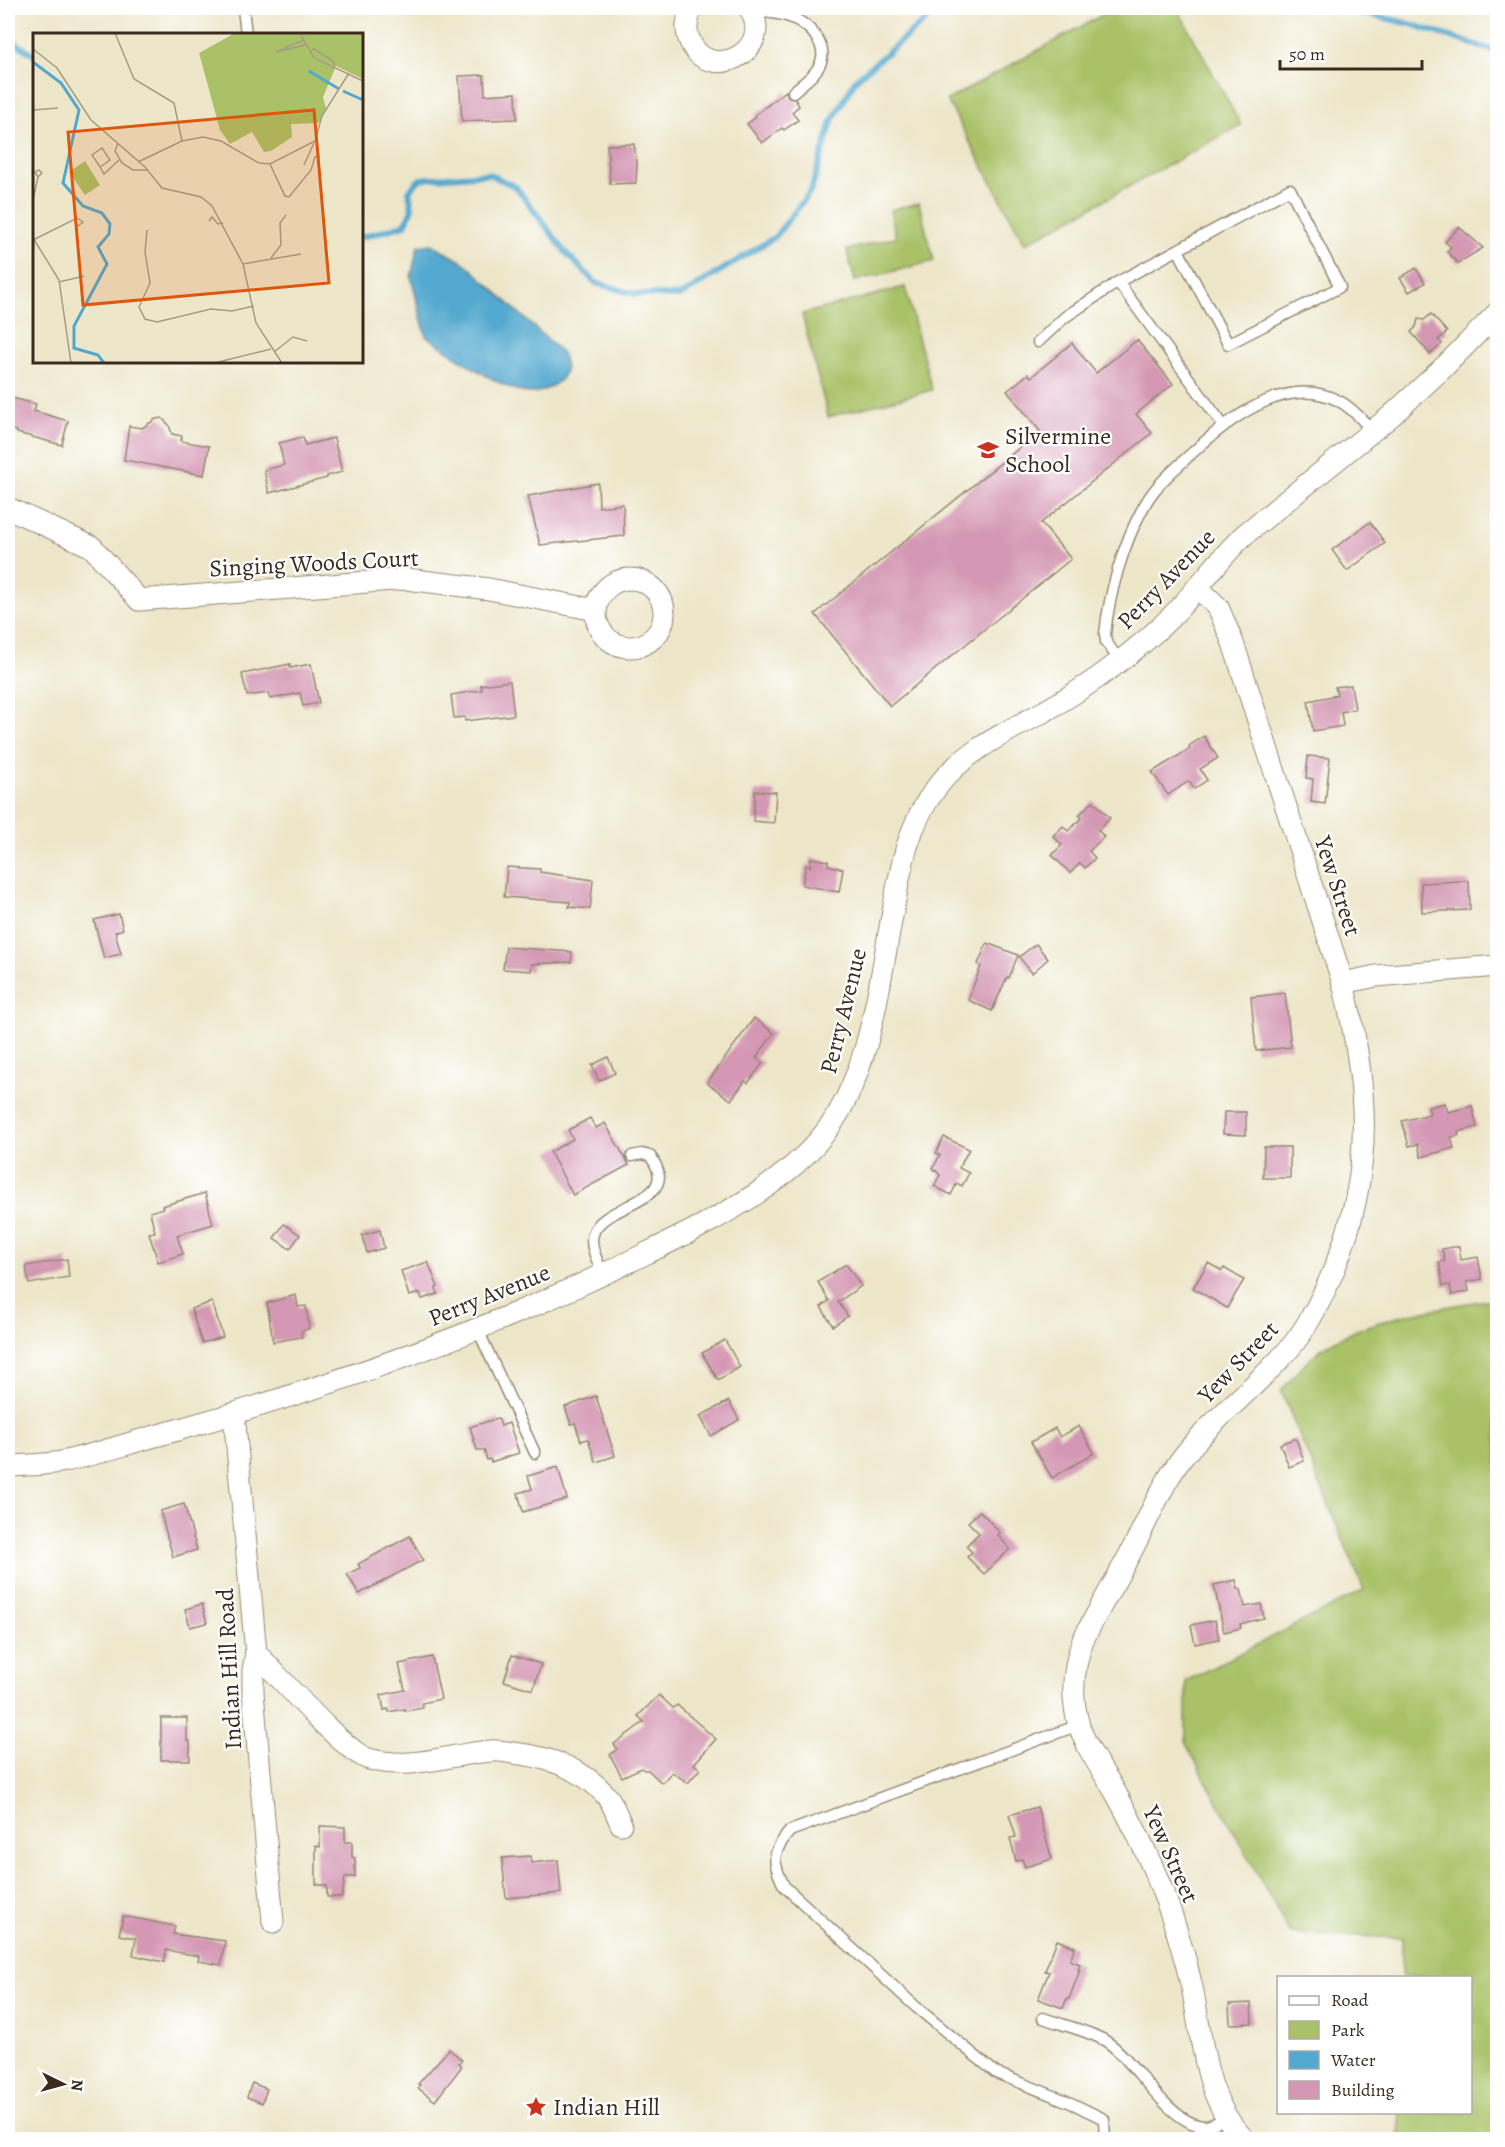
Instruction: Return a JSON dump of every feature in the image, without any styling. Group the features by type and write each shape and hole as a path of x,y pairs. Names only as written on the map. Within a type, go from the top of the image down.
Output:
{"street":[{"path":"693,8 687,22 687,34 691,45 709,60 720,62 742,55 750,46 755,35 756,24 751,10"},
{"name":"Perry Avenue","path":"8,1467 62,1462 234,1414 381,1366 603,1275 688,1232 754,1194 796,1163 821,1137 844,1102 865,1048 877,997 904,851 912,827 926,802 946,775 973,752 1070,696 1120,661 1173,615 1227,551 1244,535 1373,432 1445,366 1497,312"},
{"name":"Singing Woods Court","path":"8,508 92,547 140,600 406,579 489,589 596,610"},
{"name":"Yew Street","path":"1197,587 1218,607 1233,643 1343,983 1356,1040 1364,1120 1360,1183 1347,1237 1320,1302 1301,1333 1268,1371 1192,1446 1168,1479 1083,1640 1074,1678 1074,1700 1079,1725 1088,1746 1144,1848 1172,1916 1189,1973 1210,2081 1226,2117 1245,2139"},
{"path":"1343,983 1376,976 1497,966"},
{"name":"Indian Hill Road","path":"234,1414 256,1653 253,1692 273,1922"},
{"path":"256,1653 345,1744 366,1758 395,1764 450,1759 492,1751 525,1754 562,1762 588,1778 610,1800 621,1824"}],"lane":[{"path":"243,8 246,33"},
{"path":"751,10 794,18 808,27 817,38 823,53 821,63 815,74 793,92"},
{"path":"1038,342 1065,316 1118,282 1178,249 1290,189 1340,287 1227,344 1178,249"},
{"path":"1118,282 1223,425"},
{"path":"1120,661 1106,642 1105,634 1115,582 1130,535 1142,508 1155,488 1223,425 1266,401 1305,392 1325,395 1341,402 1362,419 1373,432"},
{"path":"603,1275 595,1255 593,1232 604,1220 644,1197 658,1183 659,1172 650,1156 642,1154 632,1156"},
{"path":"477,1328 535,1453"},
{"path":"1079,1725 790,1831 777,1846 775,1868 784,1886 915,2007 996,2073 1069,2102 1104,2119 1105,2139"},
{"path":"1043,2018 1105,2040 1164,2102 1187,2120 1203,2126 1213,2125 1226,2117"}],"green space":[{"path":"1115,8 1177,8 1241,125 1025,244 947,100"},
{"path":"919,203 934,261 855,281 847,250 896,237 890,210"},
{"path":"905,287 932,390 828,417 802,314"},
{"path":"1497,1298 1497,2139 1398,2139 1400,2114 1472,2114 1472,1976 1402,1976 1402,1938 1290,1933 1186,1744 1186,1681 1364,1590 1281,1391 1301,1367 1332,1342 1353,1331 1377,1323"}],"water":[{"path":"432,244 466,264 562,353 566,369 558,382 539,392 520,391 492,379 426,336 411,277 418,246"}],"building":[{"path":"484,75 485,95 516,93 517,119 462,121 459,76"},
{"path":"786,91 788,97 795,99 799,106 792,112 798,120 784,130 782,128 762,143 747,124"},
{"path":"634,144 637,163 636,183 610,184 607,145"},
{"path":"1459,227 1483,248 1458,263 1447,252 1451,247 1445,242"},
{"path":"1416,268 1425,283 1409,292 1400,278"},
{"path":"1431,314 1447,332 1438,340 1442,344 1430,354 1411,332 1416,327 1418,319 1424,320"},
{"path":"1137,340 1173,384 1136,414 1152,433 1041,523 1071,559 890,706 815,614 1040,431 1007,391 1028,374 1031,377 1072,343 1096,373"},
{"path":"8,397 36,404 34,411 68,421 62,445 8,429"},
{"path":"162,418 169,425 172,434 182,436 181,441 209,446 204,475 124,460 129,426 142,428"},
{"path":"303,437 305,445 334,438 342,472 269,493 264,470 284,465 279,443"},
{"path":"598,483 599,507 623,504 624,536 540,545 528,496"},
{"path":"1370,522 1385,543 1347,571 1332,550"},
{"path":"290,664 290,668 311,664 319,703 303,706 300,693 270,699 268,693 247,696 242,674"},
{"path":"510,681 514,715 465,721 465,717 454,718 451,695 482,690 481,685"},
{"path":"1351,685 1355,709 1341,712 1343,726 1313,731 1308,701 1337,695 1335,687"},
{"path":"1204,736 1218,758 1200,769 1207,780 1194,789 1189,781 1168,795 1152,772 1190,749 1189,746"},
{"path":"1308,756 1330,758 1325,804 1311,802 1313,779 1306,778"},
{"path":"755,791 776,792 774,823 753,821"},
{"path":"1093,801 1110,818 1098,830 1104,837 1089,851 1095,858 1085,868 1080,863 1070,873 1052,855 1062,845 1053,836 1063,826 1068,831 1082,818 1079,815"},
{"path":"811,858 828,861 828,865 843,869 839,892 802,885 806,865 810,866"},
{"path":"507,867 540,869 540,872 593,880 590,909 569,907 570,902 504,897"},
{"path":"1469,881 1470,910 1422,912 1421,883"},
{"path":"119,914 123,929 115,932 121,954 104,958 94,920"},
{"path":"987,943 1018,955 992,1011 968,1000 981,966 978,964"},
{"path":"1036,944 1048,959 1032,973 1019,957"},
{"path":"506,947 572,952 571,962 532,964 531,971 503,969"},
{"path":"1285,993 1291,1047 1256,1051 1251,997"},
{"path":"754,1018 774,1033 756,1058 763,1063 748,1083 745,1081 731,1100 707,1083"},
{"path":"608,1057 615,1073 599,1081 592,1065"},
{"path":"1445,1103 1448,1112 1472,1106 1477,1127 1458,1132 1459,1135 1451,1137 1454,1148 1421,1157 1418,1144 1409,1146 1402,1121 1430,1114 1428,1107"},
{"path":"1224,1112 1246,1112 1246,1135 1223,1134"},
{"path":"590,1118 596,1128 605,1123 629,1165 573,1195 550,1152 573,1139 568,1130"},
{"path":"944,1137 969,1149 959,1168 969,1173 962,1186 957,1183 951,1195 934,1186 940,1175 933,1168 940,1155 936,1153"},
{"path":"1264,1147 1290,1147 1290,1178 1263,1178"},
{"path":"205,1193 213,1224 177,1235 183,1254 158,1262 149,1233 155,1232 150,1212"},
{"path":"284,1224 300,1235 290,1249 274,1238"},
{"path":"380,1230 384,1248 367,1253 362,1235"},
{"path":"1459,1246 1461,1260 1478,1257 1482,1279 1467,1282 1469,1291 1452,1295 1450,1285 1443,1286 1439,1262 1445,1261 1442,1249"},
{"path":"67,1259 69,1277 29,1284 26,1266"},
{"path":"428,1262 438,1287 436,1288 438,1294 422,1299 420,1293 409,1296 401,1271"},
{"path":"1208,1263 1222,1271 1224,1268 1244,1280 1227,1308 1193,1288"},
{"path":"846,1264 861,1286 838,1302 848,1316 833,1326 821,1307 829,1301 818,1282"},
{"path":"296,1295 298,1307 306,1306 309,1329 301,1331 302,1337 273,1342 267,1303"},
{"path":"212,1302 223,1337 202,1343 191,1309"},
{"path":"725,1340 740,1367 718,1380 702,1353"},
{"path":"596,1396 615,1456 596,1462 588,1439 581,1441 575,1423 571,1424 565,1407"},
{"path":"729,1401 739,1420 711,1436 700,1416"},
{"path":"498,1418 501,1426 509,1423 519,1453 491,1462 490,1459 487,1460 484,1450 477,1450 470,1427"},
{"path":"1079,1426 1094,1453 1052,1478 1031,1442 1055,1428 1060,1437"},
{"path":"1296,1439 1304,1461 1289,1467 1280,1444"},
{"path":"558,1467 567,1499 523,1512 518,1493 532,1489 528,1476"},
{"path":"184,1504 197,1550 173,1557 160,1511"},
{"path":"980,1511 1000,1533 998,1535 1010,1549 984,1574 967,1557 972,1552 966,1546 979,1533 968,1522"},
{"path":"410,1536 423,1560 359,1594 347,1574 360,1568 358,1564"},
{"path":"1236,1580 1238,1589 1241,1589 1245,1607 1261,1604 1264,1618 1240,1624 1241,1628 1224,1632 1214,1585"},
{"path":"202,1604 207,1623 190,1627 185,1609"},
{"path":"1215,1620 1219,1639 1195,1644 1191,1625"},
{"path":"512,1655 541,1664 533,1690 504,1681"},
{"path":"432,1657 441,1699 422,1703 423,1708 389,1712 388,1709 384,1710 381,1695 405,1690 399,1664"},
{"path":"659,1695 673,1708 677,1705 716,1739 694,1764 700,1769 688,1783 672,1772 662,1783 648,1770 641,1768 622,1777 610,1755 617,1749 614,1744 644,1722 638,1716"},
{"path":"161,1718 187,1718 190,1760 161,1760"},
{"path":"1037,1807 1052,1859 1025,1867 1022,1859 1016,1861 1010,1838 1016,1837 1009,1815"},
{"path":"320,1826 345,1827 345,1842 352,1842 355,1877 345,1877 342,1897 327,1897 327,1886 316,1884 316,1846 320,1847"},
{"path":"530,1856 531,1863 558,1860 561,1893 506,1898 502,1858"},
{"path":"123,1916 175,1926 173,1934 225,1941 221,1965 198,1961 199,1956 166,1950 164,1962 133,1955 136,1938 119,1935"},
{"path":"1057,1940 1075,1947 1070,1960 1080,1964 1069,1999 1067,1998 1063,2008 1038,1999 1049,1972 1045,1971"},
{"path":"1251,2003 1252,2023 1230,2024 1229,2004"},
{"path":"449,2049 462,2060 459,2063 462,2066 435,2101 418,2088 420,2085 418,2084"},
{"path":"252,2083 267,2089 262,2103 247,2097"}],"waterway":[{"path":"363,237 405,225 412,209 409,191 420,179 489,174 516,187 567,254 596,283 635,294 680,296 775,237 811,191 832,121 856,79 940,8"},
{"path":"1339,8 1407,23 1498,52"},
{"path":"8,38 33,54"}],"place":[{"name":"Silvermine School","path":"988,450"},
{"name":"Indian Hill","path":"536,2107"}]}
